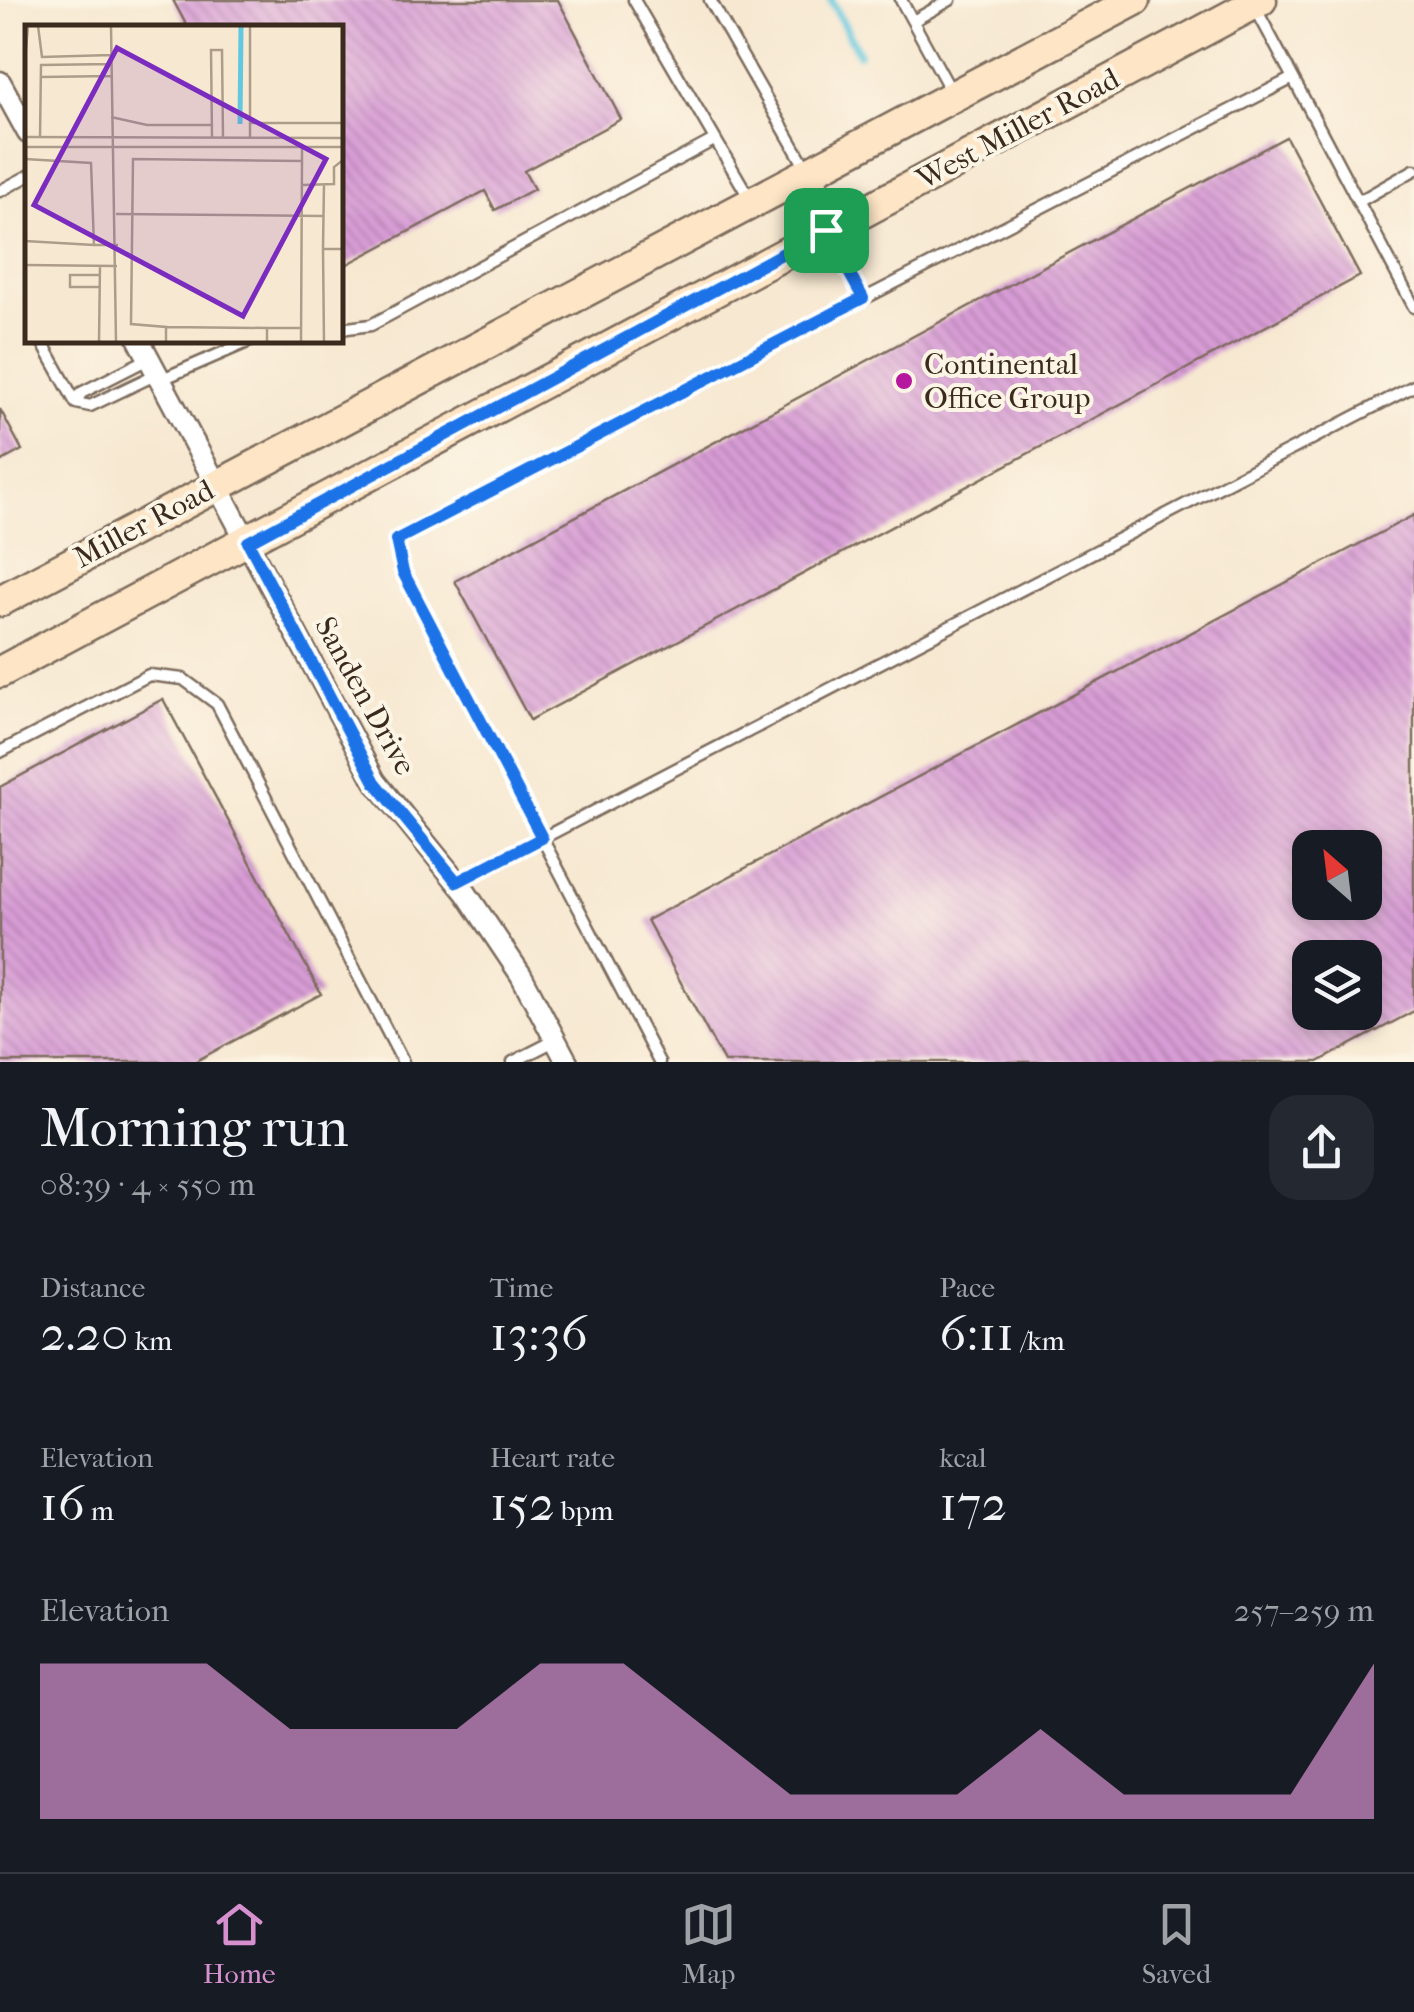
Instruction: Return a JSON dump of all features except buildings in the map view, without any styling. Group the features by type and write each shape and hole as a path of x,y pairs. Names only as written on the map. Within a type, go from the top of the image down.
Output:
{"main road":[{"name":"West Miller Road","path":"289,449 1136,0"},
{"name":"West Miller Road","path":"248,542 1255,1"},
{"path":"809,174 826,230"},
{"name":"Miller Road","path":"0,600 289,449"},
{"path":"0,672 248,542"}],"street":[{"path":"3,95 25,128"},
{"name":"Sanden Drive","path":"151,363 375,782 457,882 521,975 568,1062"}],"lane":[{"path":"634,0 753,204"},
{"path":"710,0 809,174"},
{"path":"902,0 946,82 948,98"},
{"path":"913,21 950,0"},
{"path":"1255,1 1414,307"},
{"path":"659,1062 403,572 396,540 1293,78"},
{"path":"342,329 371,325 714,140"},
{"path":"1358,202 1414,170"},
{"path":"0,191 25,178"},
{"path":"826,230 863,298"},
{"path":"42,342 76,403 90,406 151,363"},
{"path":"76,403 81,392 151,363 243,342"},
{"path":"457,882 1414,386"},
{"path":"0,752 150,675 183,679 217,704 404,1062"},
{"path":"513,1062 556,1040"}],"waterway":[{"path":"831,0 859,54"}],"place":[{"name":"Continental Office Group","path":"904,381"}],"route":[{"path":"826,230 863,298 396,540 403,572 542,838 457,882 375,782 248,542 826,230"}]}
